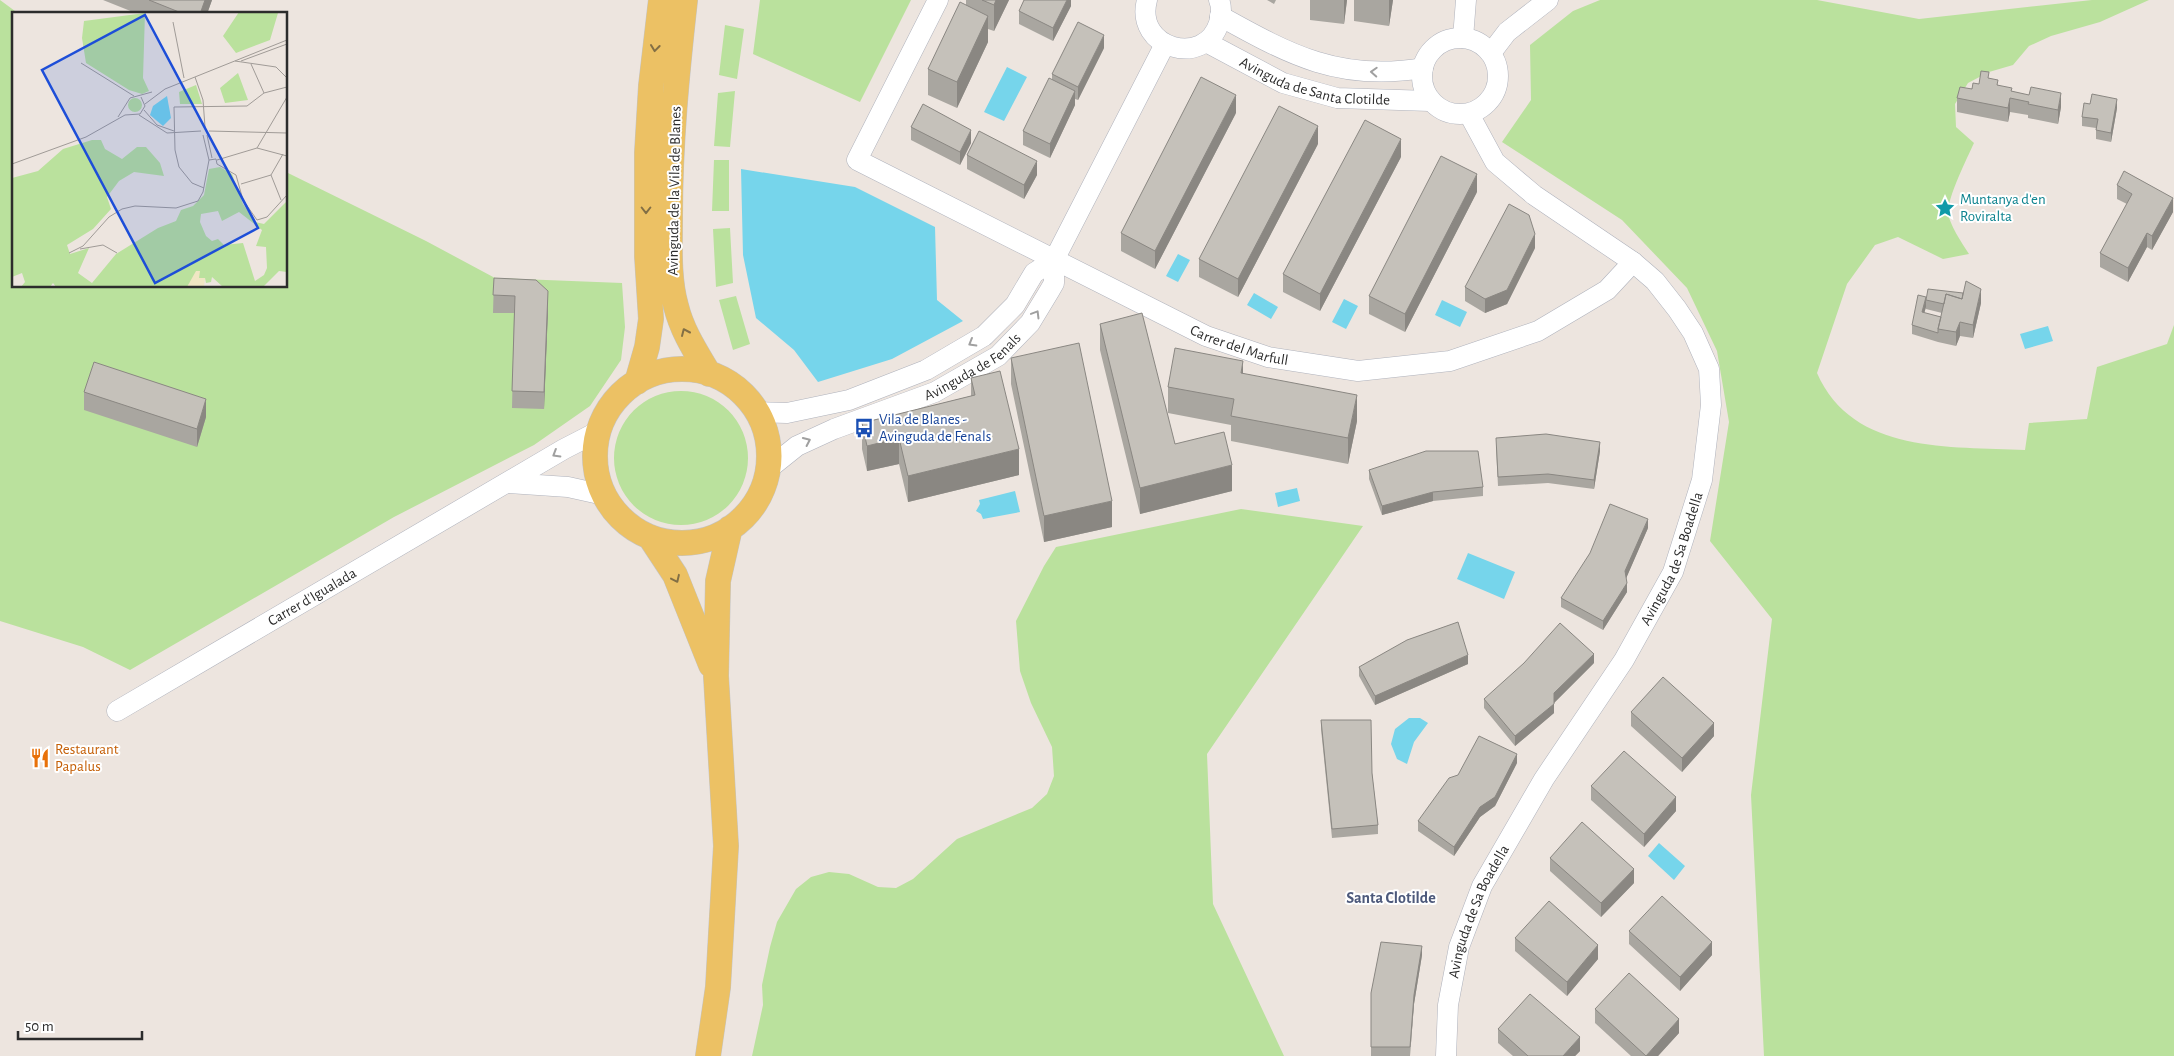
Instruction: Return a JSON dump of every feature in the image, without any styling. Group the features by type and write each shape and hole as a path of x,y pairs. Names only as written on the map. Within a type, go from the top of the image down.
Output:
{"main road":[{"path":"637,382 647,346 651,319 647,239 647,153 650,86 661,0"},
{"name":"Avinguda de la Vila de Blanes","path":"685,0 671,154 671,258 674,297 679,316 689,341 709,374"},
{"path":"676,370 693,370 709,374 722,379 739,391 756,412 767,440 767,470 756,500 745,515 730,528 716,536 691,543 675,543 650,537 626,523 616,513 604,495 596,467 595,452 599,431 604,418 616,400 637,382 652,375 676,370"},
{"path":"708,1056 718,987 726,846 716,676 718,581 730,528"},
{"path":"650,537 675,575 716,676"}],"street":[{"name":"Carrer del Marfull","path":"938,0 857,160 1206,336 1268,358 1358,371 1450,361 1538,331 1606,290 1633,262"},
{"path":"1147,0 1146,18 1150,28 1156,38 1164,44 1175,48 1196,47 1206,42 1218,26 1220,8"},
{"path":"1463,38 1466,0"},
{"path":"1491,53 1506,32 1548,0"},
{"name":"Avinguda de Santa Clotilde","path":"1220,8 1263,40 1307,60 1350,71 1395,73 1423,68"},
{"path":"1463,38 1481,43 1491,53 1499,81 1490,102 1469,114 1449,114 1430,101 1423,86 1423,68 1429,55 1445,41 1463,38"},
{"name":"Avinguda de Santa Clotilde","path":"1206,42 1283,83 1337,98 1430,101"},
{"name":"Avinguda de Fenals","path":"767,470 797,446 834,428 936,392 998,356 1030,323 1054,283 1054,260 1164,44"},
{"name":"Avinguda de Sa Boadella","path":"1446,1056 1448,1005 1459,947 1482,886 1544,779 1624,660 1673,572 1702,480 1711,405 1710,369 1693,333 1678,308 1655,281 1633,262 1534,195 1495,162 1469,114"},
{"name":"Avinguda de Fenals","path":"756,412 787,413 849,400 926,370 984,336 1015,305 1034,273 1054,260"},
{"name":"Carrer d'Igualada","path":"117,712 200,660 564,449 599,431"},
{"path":"507,483 568,487 604,495"}],"green space":[{"path":"0,0 16,12 12,12 12,288 288,288 288,173 426,241 495,278 622,283 625,327 621,360 590,406 534,445 394,517 130,670 83,647 0,621"},
{"path":"760,0 911,0 860,102 753,54"},
{"path":"1600,0 1817,0 1919,19 2092,0 2149,0 2100,22 2051,36 2029,46 2013,65 1989,72 1968,83 1955,104 1956,127 1974,143 1954,188 1948,212 1953,228 1969,254 1943,259 1898,237 1875,245 1847,284 1817,373 1833,400 1854,419 1879,432 1907,441 1936,446 2025,450 2029,423 2087,419 2097,367 2167,344 2174,325 2174,1056 1764,1056 1751,795 1772,619 1710,541 1729,422 1717,351 1687,288 1622,220 1502,142 1531,100 1530,45 1573,11"},
{"path":"725,25 744,29 737,79 719,75"},
{"path":"735,91 730,147 714,146 718,93"},
{"path":"714,160 729,160 729,211 712,211"},
{"path":"730,228 733,283 716,287 713,229"},
{"path":"736,296 750,344 733,350 719,300"},
{"path":"681,391 707,396 729,410 743,432 748,458 743,484 729,506 707,520 681,525 655,520 633,506 619,484 614,458 619,432 633,410 655,396"},
{"path":"1241,509 1363,526 1207,754 1213,904 1284,1056 752,1056 763,1005 762,985 770,947 777,922 796,889 811,877 829,872 849,874 878,887 896,888 913,879 957,839 1032,808 1047,794 1054,776 1052,747 1031,703 1020,671 1016,621 1044,566 1056,547"}],"water":[{"path":"1007,67 1027,77 1004,121 984,112"},
{"path":"741,169 855,187 935,227 937,300 963,321 892,359 818,382 794,350 756,318 743,255"},
{"path":"1178,254 1190,260 1178,282 1166,276"},
{"path":"1254,293 1278,307 1271,319 1247,305"},
{"path":"1344,299 1358,306 1346,329 1332,322"},
{"path":"1442,300 1467,312 1460,327 1435,315"},
{"path":"2048,326 2053,341 2025,349 2020,334"},
{"path":"1297,488 1300,501 1278,507 1275,493"},
{"path":"1015,491 1020,512 983,519 981,514 976,511 980,504 979,500"},
{"path":"1468,553 1515,572 1504,599 1457,579"},
{"path":"1409,718 1420,718 1428,723 1414,742 1407,764 1397,759 1391,744 1395,729"},
{"path":"1659,843 1685,866 1674,880 1648,856"}],"building":[{"path":"149,0 205,0 201,12 179,12"},
{"path":"982,0 996,0 994,5"},
{"path":"1024,0 1067,0 1053,28 1019,11"},
{"path":"960,2 988,16 957,82 928,69"},
{"path":"1078,22 1104,35 1078,87 1052,74"},
{"path":"1981,71 1989,72 1988,78 1998,80 1997,85 2012,88 2011,91 2029,95 2031,87 2061,93 2058,110 2010,98 2008,108 1957,98 1960,87 1972,89 1973,83 1979,84"},
{"path":"1201,77 1236,95 1155,251 1121,233"},
{"path":"1049,78 1075,91 1050,144 1023,131"},
{"path":"2092,94 2117,99 2111,133 2096,130 2098,119 2082,117 2084,103 2090,104"},
{"path":"923,104 971,130 960,152 911,127"},
{"path":"1279,106 1318,126 1238,279 1199,259"},
{"path":"1365,120 1401,139 1320,294 1283,274"},
{"path":"979,131 1037,161 1024,185 967,155"},
{"path":"1441,156 1477,174 1405,314 1369,296"},
{"path":"2124,171 2173,198 2152,236 2147,233 2128,268 2100,253 2132,194 2117,185"},
{"path":"1509,204 1529,215 1535,234 1507,290 1485,299 1465,287"},
{"path":"494,278 536,280 548,291 544,392 512,391 515,296 493,295"},
{"path":"1966,281 1981,289 1973,325 1960,322 1956,332 1938,329 1946,294 1962,299"},
{"path":"1928,289 1963,293 1962,299 1946,294 1944,304 1926,300"},
{"path":"1918,295 1926,297 1922,312 1941,317 1938,333 1912,325"},
{"path":"1142,313 1175,444 1224,432 1232,465 1140,488 1100,324"},
{"path":"1079,343 1112,501 1044,516 1011,358"},
{"path":"1175,348 1243,361 1241,373 1357,395 1348,438 1231,416 1234,399 1168,387"},
{"path":"94,362 206,399 197,429 84,392"},
{"path":"1000,371 1019,449 908,476 899,438 867,446 862,423 975,395 971,378"},
{"path":"1546,434 1600,442 1594,480 1548,474 1498,477 1496,438"},
{"path":"1426,451 1478,451 1483,487 1433,492 1382,506 1369,470"},
{"path":"1610,504 1648,519 1625,571 1627,583 1603,621 1561,598 1590,553"},
{"path":"1458,622 1468,655 1375,696 1359,667 1407,640"},
{"path":"1560,623 1594,654 1554,693 1554,704 1515,736 1484,699 1524,663"},
{"path":"1663,677 1714,723 1682,758 1631,712"},
{"path":"1321,720 1371,720 1372,773 1378,825 1332,829"},
{"path":"1479,736 1517,754 1495,797 1480,807 1454,847 1418,821 1449,778 1458,775"},
{"path":"1624,751 1676,797 1644,834 1591,786"},
{"path":"1582,822 1634,869 1601,903 1550,858"},
{"path":"1662,896 1712,942 1680,977 1629,931"},
{"path":"1549,901 1598,945 1567,982 1515,938"},
{"path":"1381,942 1422,946 1414,995 1410,1047 1371,1047 1371,993"},
{"path":"1629,973 1679,1019 1646,1056 1595,1009"},
{"path":"1530,994 1580,1037 1563,1056 1528,1056 1498,1029"}],"place":[{"name":"Muntanya d'en Roviralta","path":"1945,208"},
{"name":"Vila de Blanes - Avinguda de Fenals","path":"864,428"},
{"name":"Restaurant Papalus","path":"40,758"}],"district":[{"name":"Santa Clotilde","path":"1391,897"}]}
